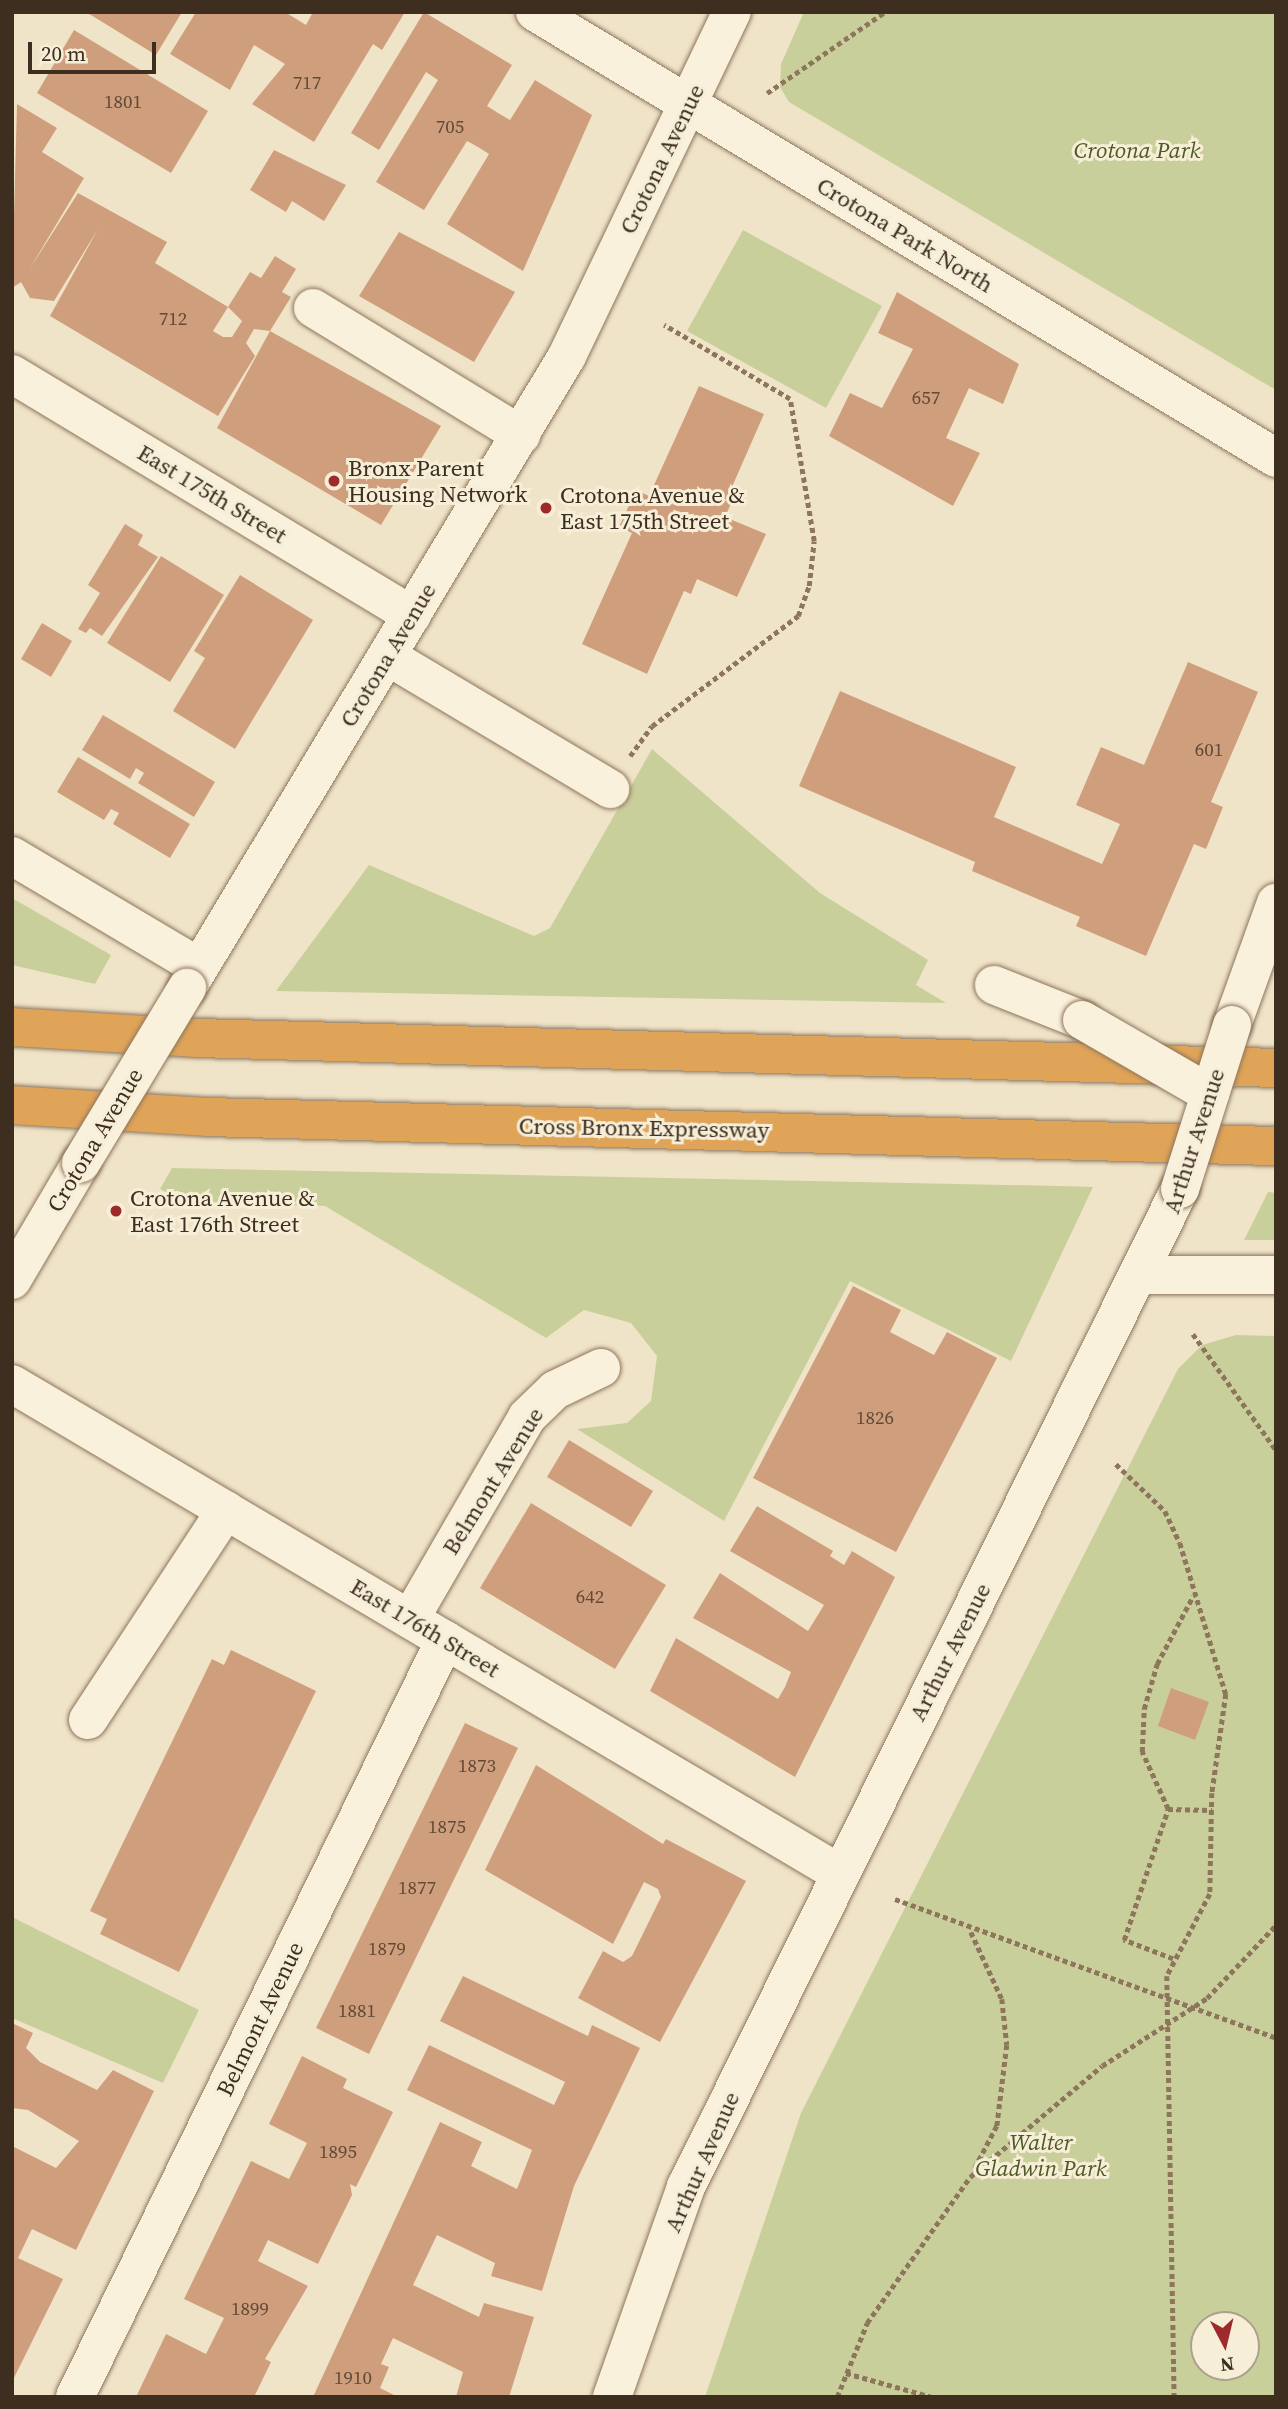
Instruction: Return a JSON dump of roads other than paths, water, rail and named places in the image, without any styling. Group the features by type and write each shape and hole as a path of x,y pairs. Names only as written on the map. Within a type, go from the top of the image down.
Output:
{"highway":[{"path":"12,1027 197,1038 1276,1068"},
{"name":"Cross Bronx Expressway","path":"12,1105 208,1117 1276,1146"}],"street":[{"name":"Crotona Park North","path":"534,12 1276,458"},
{"name":"Crotona Avenue","path":"12,1280 568,356 732,12"},
{"path":"313,308 521,435"},
{"name":"East 175th Street","path":"12,374 412,615"},
{"path":"387,656 610,789"},
{"path":"12,856 193,977"},
{"name":"Arthur Avenue","path":"612,2397 686,2187 837,1872 1143,1275 1180,1189 1232,1025 1276,903"},
{"path":"994,985 1082,1020 1210,1094"},
{"path":"1143,1275 1276,1275"},
{"name":"Belmont Avenue","path":"410,1619 527,1417 555,1391 601,1368"},
{"name":"East 176th Street","path":"12,1384 837,1872"},
{"path":"88,1720 226,1510"},
{"name":"Belmont Avenue","path":"75,2397 445,1640"}],"place":[{"name":"Bronx Parent Housing Network","path":"334,481"},
{"name":"Crotona Avenue & East 175th Street","path":"546,508"},
{"name":"Crotona Avenue & East 176th Street","path":"116,1211"}],"park label":[{"name":"Crotona Park","path":"1137,150"},
{"name":"Walter Gladwin Park","path":"1041,2155"}]}
